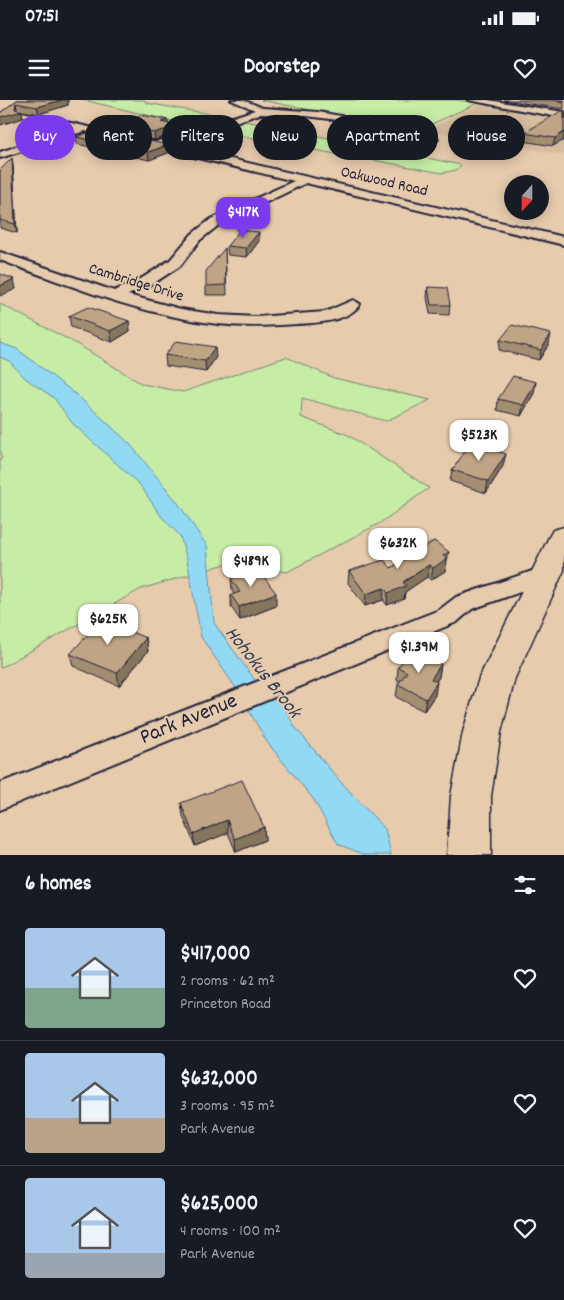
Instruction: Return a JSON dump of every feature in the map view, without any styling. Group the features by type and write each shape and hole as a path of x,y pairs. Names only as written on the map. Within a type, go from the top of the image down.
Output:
{"main road":[{"path":"469,855 471,796 482,732 497,678 544,575 564,537"}],"street":[{"path":"235,100 254,105 259,108 259,111"},
{"path":"472,100 564,115"},
{"path":"155,145 259,111 302,112 327,116"},
{"name":"Oakwood Road","path":"21,113 564,241"},
{"path":"0,155 84,128"},
{"path":"116,296 149,280 175,263 196,236 215,222 304,180"},
{"name":"Cambridge Drive","path":"0,256 177,315 241,322 314,319 340,312 353,304"},
{"name":"Park Avenue","path":"0,797 448,616 464,603 544,575"}],"shaded area":[{"path":"480,104 564,118 564,155 525,148 525,115 457,115"},
{"path":"448,119 448,134 438,132 438,124"}],"green space":[{"path":"83,100 145,100 146,103 215,115 162,115 162,119"},
{"path":"261,100 456,100 478,103 438,121 438,115 336,115"},
{"path":"243,121 253,123 253,138 243,136"},
{"path":"317,136 327,138 327,152 317,150"},
{"path":"373,160 436,160 461,165 456,170 442,173"},
{"path":"0,304 77,344 142,384 183,392 286,357 334,378 430,400 386,421 302,398 301,417 348,435 429,488 380,523 287,572 229,563 141,589 0,668 0,459 2,458 0,455"}],"water":[{"path":"0,343 17,349 78,396 130,444 178,503 207,546 214,623 254,679 283,705 295,727 338,779 385,829 391,855 365,855 338,844 314,800 267,742 236,688 201,637 187,559 180,536 161,516 140,485 73,424 54,398 25,378 9,361 0,357"}],"building":[{"path":"17,100 62,100 37,107 16,103 15,109 22,111 0,117 0,113"},
{"path":"564,111 564,132 555,138 525,132"},
{"path":"152,117 162,119 162,131 152,133"},
{"path":"85,134 85,139 76,137"},
{"path":"152,141 162,144 162,147 152,151"},
{"path":"12,158 15,224 0,220 0,170"},
{"path":"240,230 259,232 246,248 227,246"},
{"path":"225,248 226,285 206,286 206,271"},
{"path":"0,274 14,279 0,286"},
{"path":"428,287 447,288 450,305 431,305"},
{"path":"88,307 129,321 110,331 69,316"},
{"path":"512,325 551,334 541,350 500,340"},
{"path":"176,341 215,347 205,361 165,355"},
{"path":"513,376 536,382 523,405 498,399"},
{"path":"471,443 506,454 488,481 452,470"},
{"path":"434,541 449,552 443,556 447,559 433,568 429,565 403,582 406,586 388,593 384,588 366,594 349,571 384,560 391,568"},
{"path":"258,569 276,593 239,607 231,595 240,592 231,579"},
{"path":"101,620 146,638 117,673 70,654"},
{"path":"412,649 441,664 431,679 437,682 426,699 398,684 407,672 398,667"},
{"path":"242,780 264,827 235,839 227,820 193,834 181,803"}],"water label":[{"name":"Hohokus Brook","path":"262,673"}]}
